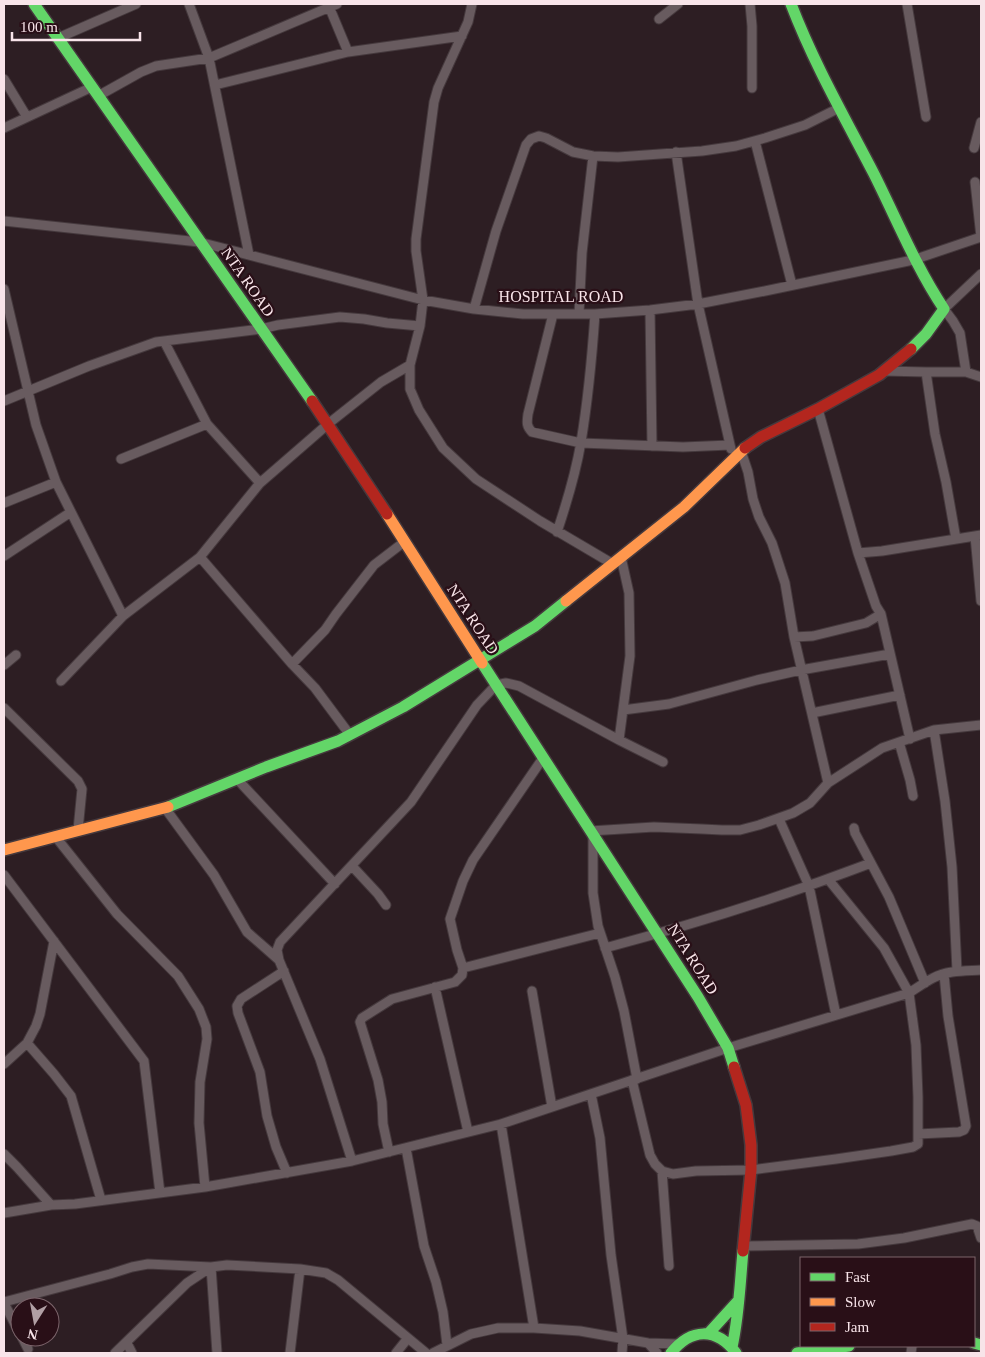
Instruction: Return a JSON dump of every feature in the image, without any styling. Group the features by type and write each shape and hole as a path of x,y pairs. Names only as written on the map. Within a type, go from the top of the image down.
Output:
{"street":[{"name":"NTA ROAD","path":"34,4 328,424 658,934 728,1048 746,1105 751,1145 745,1246 734,1350"},
{"path":"58,38 136,4"},
{"path":"189,4 209,58 248,254"},
{"path":"472,4 468,22 438,88 434,102 416,239 416,252 424,300 420,326 410,365 410,389 419,410 443,448 476,479 557,532 617,560 629,593 630,656 619,740"},
{"path":"659,19 678,4"},
{"path":"750,4 752,88"},
{"path":"792,4 818,68 875,176 914,260 935,297 960,333 966,372"},
{"path":"907,4 926,118"},
{"path":"4,128 156,66 209,58 332,5 348,52"},
{"path":"215,85 348,52 462,36"},
{"path":"4,79 27,117"},
{"path":"474,309 496,231 526,145 531,139 539,136 573,152 593,156 618,157 702,151 755,141 804,125 839,108"},
{"path":"974,148 981,122"},
{"path":"755,141 792,286"},
{"path":"676,152 698,304 730,445 748,472 753,499 759,517 772,543 785,583 794,637 828,783"},
{"path":"579,314 582,253 593,156"},
{"path":"975,182 981,237"},
{"name":"HOSPITAL ROAD","path":"4,222 200,242 424,300 474,309 523,314 595,314 698,304 914,260 981,237"},
{"path":"4,850 165,808 338,740 403,707 535,626 684,507 737,454 761,437 818,409 879,375 918,343 944,309 981,274"},
{"path":"4,292 36,425 56,482 123,616"},
{"path":"650,310 652,446"},
{"path":"553,314 527,422 532,432 581,442 683,448 730,445"},
{"path":"557,532 569,493 581,442 591,368 595,314"},
{"path":"4,401 89,366 156,342 340,317 420,326"},
{"path":"164,341 207,424 260,483"},
{"path":"61,681 123,616 200,557 260,483 328,424 382,382 410,365"},
{"path":"884,371 966,372 981,378"},
{"path":"926,372 935,434 956,539"},
{"path":"818,409 858,553 876,606 881,614 910,738"},
{"path":"121,459 207,424"},
{"path":"4,504 56,482"},
{"path":"4,556 71,512"},
{"path":"858,553 882,551 978,535 981,595"},
{"path":"292,664 325,630 374,565 404,542"},
{"path":"200,557 315,688 350,734"},
{"path":"794,637 813,636 866,623 881,614"},
{"path":"623,710 669,704 756,680 890,654"},
{"path":"4,665 16,655"},
{"path":"352,1161 320,1059 279,960 277,950 280,942 411,802 477,705 496,684 506,683 519,686 664,762"},
{"path":"812,713 900,695"},
{"path":"4,708 78,781 82,789 78,830"},
{"path":"828,880 884,948 909,993 916,1045 918,1144 913,1147 836,1160 751,1170 696,1171 673,1174 662,1171 650,1155 634,1080 624,1011 600,933 593,893 592,833 654,827 740,830 759,826 793,813 810,803 828,783 882,748 934,730 981,725"},
{"path":"934,730 945,801 951,858 957,971"},
{"path":"899,742 913,796"},
{"path":"388,1152 378,1080 360,1022 366,1014 392,999 455,982 462,975 463,968 450,919 463,880 473,860 543,758"},
{"path":"238,779 335,884"},
{"path":"165,808 214,875 247,932 279,960"},
{"path":"779,819 809,886 836,1015"},
{"path":"854,828 889,897 925,983"},
{"path":"54,836 117,914 178,976 198,1009 206,1027 207,1039 200,1082 199,1123 204,1187"},
{"path":"605,948 658,934 828,880 871,863"},
{"path":"352,866 386,905"},
{"path":"4,875 7,886 54,941 144,1061 160,1193"},
{"path":"463,968 600,933"},
{"path":"4,1064 27,1043 36,1026 54,941"},
{"path":"4,1213 51,1205 75,1204 204,1187 352,1161 406,1148 501,1124 728,1048 909,993 934,977 957,971 981,970"},
{"path":"284,971 241,999 237,1006 260,1072 267,1116 286,1173"},
{"path":"918,1134 959,1132 964,1130 966,1126 948,1016 944,974"},
{"path":"435,988 468,1132"},
{"path":"532,991 552,1107"},
{"path":"27,1043 71,1096 101,1200"},
{"path":"591,1094 600,1138 611,1255 623,1339 622,1353"},
{"path":"501,1124 534,1328"},
{"path":"406,1148 424,1246 436,1282 448,1345"},
{"path":"4,1154 51,1205"},
{"path":"662,1171 669,1266"},
{"path":"745,1246 858,1244 904,1238 972,1224 977,1226 981,1238"},
{"path":"10,1315 4,1303 148,1264 211,1267 227,1265 300,1269 326,1273 338,1280 426,1353"},
{"path":"115,1353 187,1283 211,1267"},
{"path":"211,1267 217,1353"},
{"path":"290,1353 300,1269"},
{"path":"708,1334 738,1301"},
{"path":"433,1353 471,1334 498,1328 580,1331 675,1348 692,1335 708,1334 717,1336 734,1350"},
{"path":"396,1353 408,1338"},
{"path":"127,1343 132,1353"},
{"path":"648,1343 658,1353"},
{"path":"797,1353 842,1347"}],"traffic: fast":[{"path":"34,4 312,401"},
{"path":"791,4 830,90 916,260 944,309 926,334 911,349"},
{"path":"168,807 266,767 338,741 403,707 535,626 566,601"},
{"path":"482,663 698,997 728,1048 734,1067"},
{"path":"732,1347 738,1311 743,1251"},
{"path":"708,1334 738,1301"},
{"path":"671,1353 687,1339 695,1335 704,1334 720,1339 736,1353"},
{"path":"975,1343 981,1345"},
{"path":"797,1353 842,1347"}],"traffic: slow":[{"path":"566,601 684,507 745,448"},
{"path":"387,514 482,663"},
{"path":"4,850 168,807"}],"traffic: jam":[{"path":"745,448 761,437 818,409 879,375 911,349"},
{"path":"312,401 387,514"},
{"path":"734,1067 746,1105 751,1145 751,1170 743,1251"}]}
